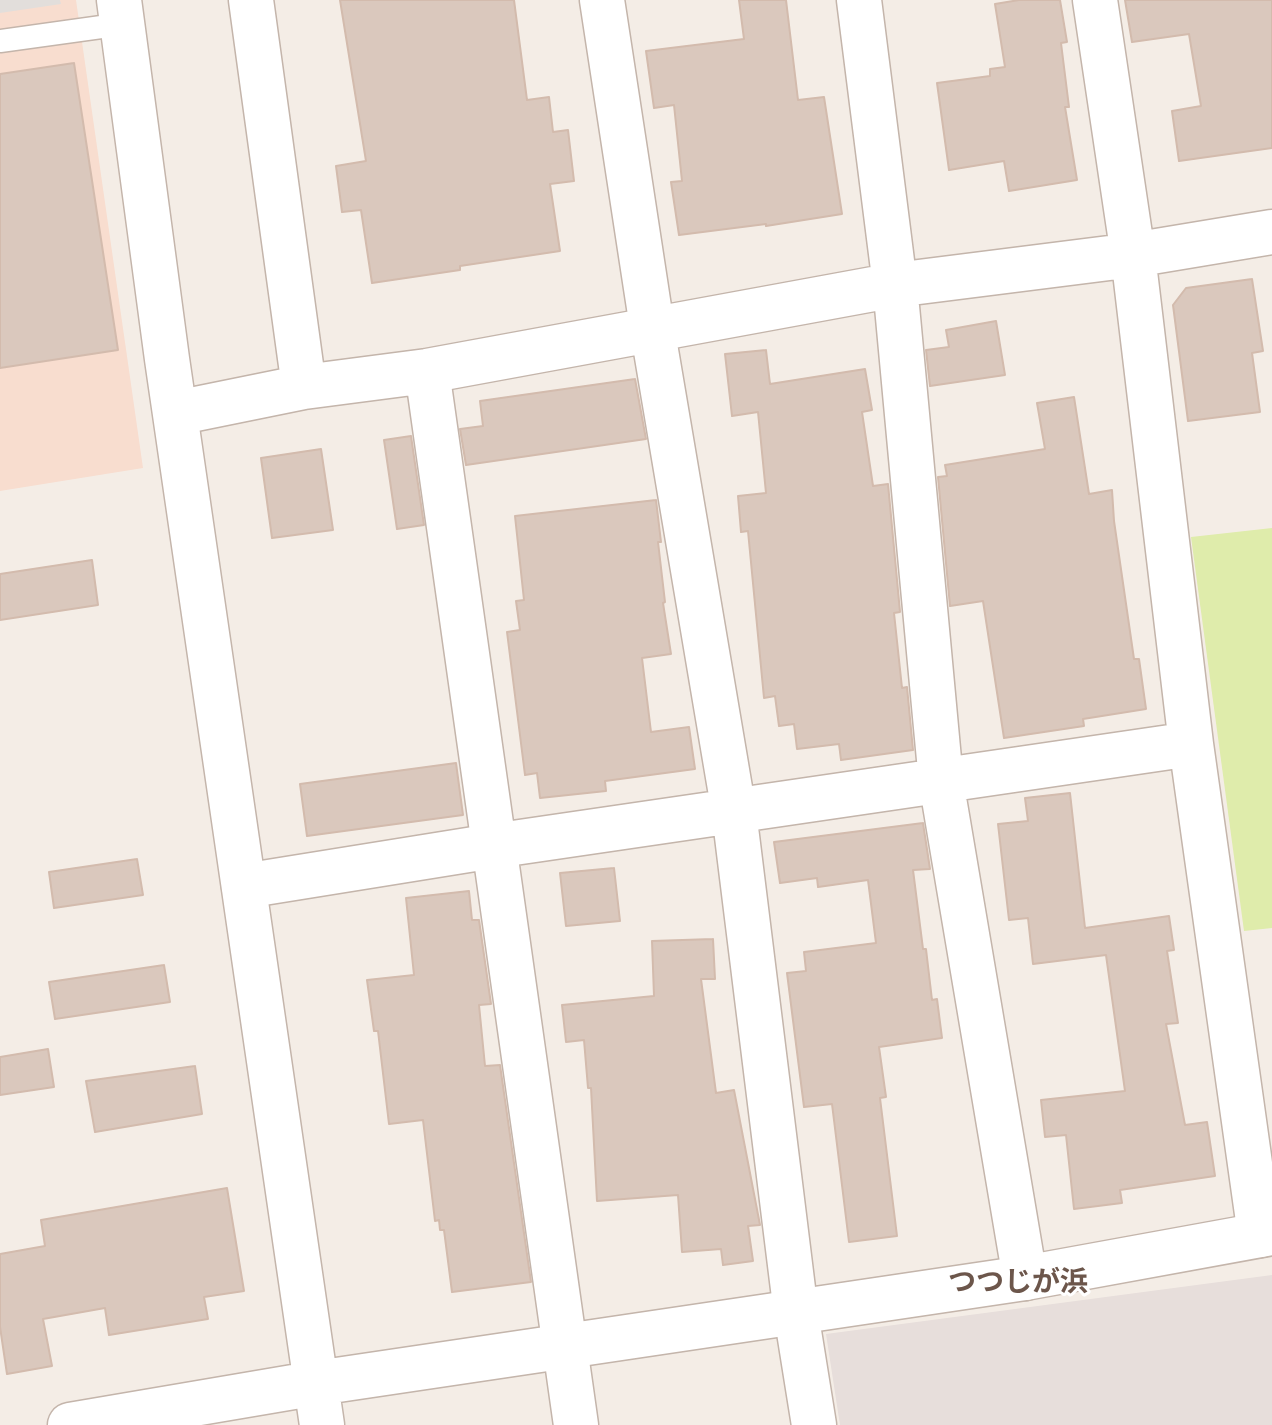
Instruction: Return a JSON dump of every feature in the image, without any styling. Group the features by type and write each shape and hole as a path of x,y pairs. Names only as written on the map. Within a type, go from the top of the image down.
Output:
{"street":[{"path":"251,0 304,387"},
{"path":"602,0 652,327 734,812 796,1313 814,1425"},
{"path":"859,0 895,285 941,781 1025,1278"},
{"path":"70,1425 320,1404 566,1347 1025,1278 1266,1234 1191,744 1133,255 1095,0"},
{"path":"121,12 320,1404"},
{"path":"176,413 304,387 427,371 652,327 895,285 1133,255 1272,232"},
{"path":"427,371 576,1425"},
{"path":"244,886 493,846 1191,744"}],"lane":[{"path":"0,41 121,12"}],"shaded area":[{"path":"0,0 76,0 143,468 0,491"},
{"path":"0,0 60,0 61,4 0,13"},
{"path":"1272,1275 1272,1425 840,1425 826,1334"}],"green space":[{"path":"1272,528 1272,928 1244,931 1191,537"}],"building":[{"path":"340,0 514,0 527,100 549,97 553,132 568,130 574,181 550,184 560,251 372,283 361,210 342,212 336,166 366,161"},
{"path":"739,0 786,0 798,100 824,97 842,214 679,235 671,182 682,181 674,105 654,108 646,51 744,39"},
{"path":"1019,0 1060,0 1067,42 1061,43 1069,107 1065,107 1077,180 1009,191 1004,161 949,170 937,83 990,76 990,69 1005,67 995,4"},
{"path":"1125,0 1272,0 1272,148 1179,161 1172,111 1201,106 1189,34 1132,42"},
{"path":"74,63 118,350 0,368 0,74"},
{"path":"1252,279 1263,351 1252,353 1260,412 1188,421 1173,305 1186,288"},
{"path":"996,321 1005,375 930,386 926,350 949,347 946,330"},
{"path":"766,350 770,384 865,369 872,410 862,412 873,486 888,484 900,612 894,613 902,688 907,687 913,750 841,760 839,744 797,749 794,724 779,726 775,696 764,698 748,531 741,532 738,496 766,493 758,412 732,416 725,354"},
{"path":"635,379 646,439 466,465 460,429 483,426 480,401"},
{"path":"1074,397 1089,494 1112,490 1134,659 1139,659 1146,709 1083,719 1084,726 1004,738 983,601 950,606 938,477 947,476 945,465 1045,449 1037,403"},
{"path":"411,436 424,525 397,529 384,440"},
{"path":"321,449 333,530 272,538 261,458"},
{"path":"656,500 663,603 671,654 642,658 651,732 689,727 695,769 605,781 606,791 540,798 537,773 525,775 507,632 520,630 516,601 524,600 515,516"},
{"path":"92,560 98,605 0,620 0,574"},
{"path":"456,763 463,815 307,836 300,784"},
{"path":"1070,793 1085,928 1169,916 1174,950 1167,951 1178,1023 1166,1024 1185,1125 1207,1122 1215,1176 1120,1190 1122,1203 1074,1209 1066,1135 1045,1137 1041,1100 1125,1091 1106,955 1033,964 1028,918 1009,920 998,824 1028,821 1025,798"},
{"path":"923,823 930,869 913,870 923,949 926,949 932,1000 937,999 942,1038 879,1047 886,1097 880,1098 897,1236 849,1242 832,1104 804,1107 787,973 806,971 804,952 876,943 868,880 818,887 817,878 780,883 774,842"},
{"path":"137,859 143,895 54,908 49,872"},
{"path":"614,868 620,921 566,926 560,873"},
{"path":"469,891 472,920 479,920 491,1004 479,1005 485,1066 500,1065 531,1282 452,1292 444,1230 440,1230 439,1220 435,1221 423,1120 389,1124 378,1031 374,1031 367,980 414,975 406,898"},
{"path":"713,939 715,979 701,979 716,1093 734,1090 760,1225 748,1226 753,1261 723,1265 721,1249 682,1252 678,1195 597,1201 591,1088 588,1088 584,1040 566,1042 562,1005 654,996 652,941"},
{"path":"164,965 170,1002 55,1019 49,982"},
{"path":"48,1049 54,1087 0,1095 0,1057"},
{"path":"195,1066 202,1114 95,1132 86,1081"},
{"path":"227,1188 244,1291 204,1297 208,1319 109,1335 105,1308 43,1319 52,1366 7,1374 0,1327 0,1254 45,1246 41,1220"}],"district":[{"name":"つつじが浜","path":"1018,1283"}]}
